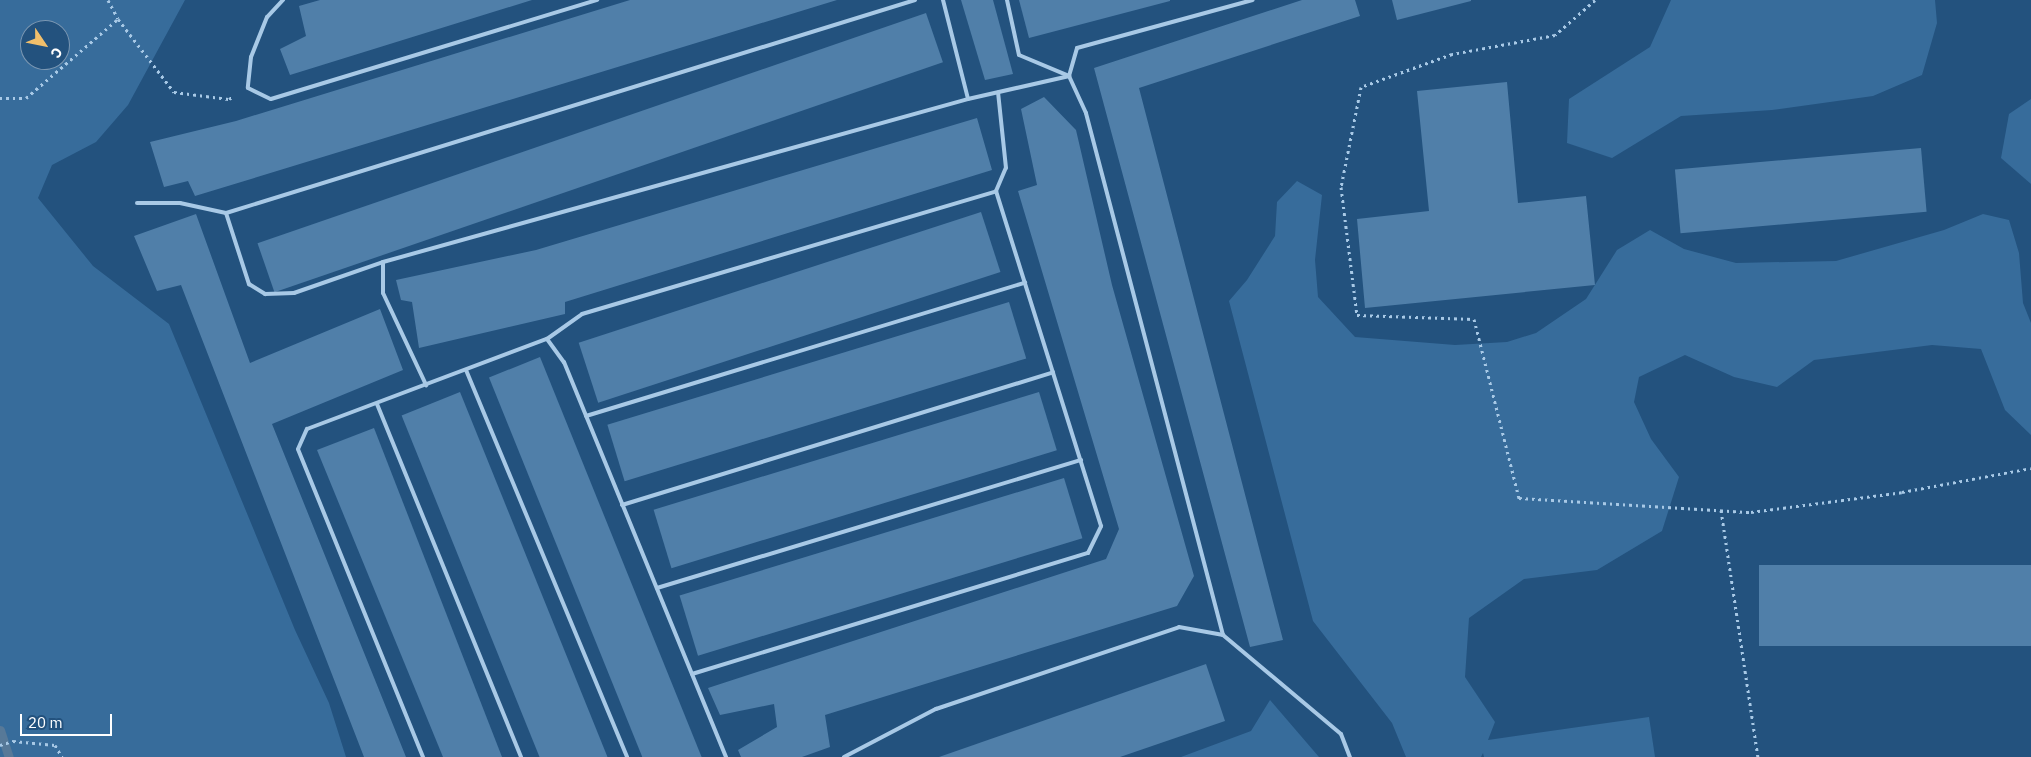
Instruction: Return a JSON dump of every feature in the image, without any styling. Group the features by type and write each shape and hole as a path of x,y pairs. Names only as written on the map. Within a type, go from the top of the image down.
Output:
{"lane":[{"path":"283,0 267,17 251,57 248,88 271,98 598,0"},
{"path":"137,203 180,203 226,213 914,0"},
{"path":"943,0 968,99"},
{"path":"1006,0 1019,55 1069,76"},
{"path":"1223,636 1086,113 1069,76 1077,48 1253,0"},
{"path":"226,213 249,284 265,294 294,294 384,262 968,99 1069,76"},
{"path":"692,674 1088,553 1102,526 996,191 1006,168 998,92"},
{"path":"423,757 298,449 307,430 547,339 582,314 996,191"},
{"path":"384,262 382,293 426,385"},
{"path":"586,416 1025,283"},
{"path":"547,339 564,362 726,757"},
{"path":"466,370 627,757"},
{"path":"622,505 1053,372"},
{"path":"377,404 521,757"},
{"path":"656,588 1080,460"},
{"path":"844,757 936,709 1178,628 1223,636 1342,734 1350,757"}],"path":[{"path":"108,0 118,19 174,92 230,99 248,88"},
{"path":"1595,0 1555,35 1452,54 1361,87 1341,187 1357,316 1474,320 1519,498 1752,512 1902,492 2031,468"},
{"path":"0,98 26,98 118,19"},
{"path":"1721,510 1758,757"},
{"path":"0,745 13,741 55,745 62,757"}],"shaded area":[{"path":"0,0 185,0 128,105 96,142 52,165 38,198 93,266 169,324 295,630 329,703 346,757 0,757"},
{"path":"1671,0 1935,0 1937,23 1922,75 1873,96 1772,110 1681,116 1612,158 1567,143 1569,99 1650,47"},
{"path":"2031,99 2031,184 2001,158 2009,114"},
{"path":"1297,181 1322,195 1315,260 1318,297 1355,337 1455,345 1507,342 1536,333 1586,299 1617,250 1650,230 1684,249 1736,263 1836,261 1944,230 1983,214 2009,220 2019,253 2023,303 2031,323 2031,435 2005,410 1981,349 1932,345 1814,360 1777,387 1734,377 1685,355 1639,377 1634,402 1651,439 1679,477 1662,531 1597,570 1524,579 1469,618 1465,677 1495,722 1488,740 1649,717 1655,757 1484,757 1483,753 1481,757 1406,757 1392,723 1313,621 1229,301 1247,280 1275,236 1277,202"},
{"path":"1270,700 1319,757 1181,757 1251,731"}],"building":[{"path":"320,0 532,0 290,75 280,49 306,36 299,6"},
{"path":"630,0 837,0 195,196 188,181 164,187 150,142 236,121"},
{"path":"961,0 993,0 1013,74 985,80"},
{"path":"1019,0 1170,0 1170,1 1029,38"},
{"path":"1302,0 1355,0 1360,16 1139,88 1283,640 1250,647 1094,68"},
{"path":"1392,0 1471,0 1471,1 1397,20"},
{"path":"926,13 943,62 274,292 258,243"},
{"path":"1507,82 1518,203 1586,196 1595,285 1365,308 1357,219 1429,211 1417,91"},
{"path":"1044,97 1076,130 1112,285 1194,576 1177,606 825,715 830,747 802,757 741,757 738,750 777,727 774,704 720,715 708,688 1106,559 1119,529 1018,191 1037,185 1021,109"},
{"path":"977,118 992,170 565,302 565,314 419,348 412,302 401,300 396,280 536,250"},
{"path":"1921,148 1927,212 1681,233 1675,170"},
{"path":"981,212 1000,272 598,403 579,343"},
{"path":"196,214 250,363 380,309 403,370 272,424 406,757 364,757 181,285 157,291 134,236"},
{"path":"1009,302 1026,358 625,481 607,425"},
{"path":"540,357 702,757 642,757 489,378"},
{"path":"460,392 607,757 540,757 402,416"},
{"path":"1039,392 1057,450 671,568 654,510"},
{"path":"374,428 502,757 443,757 317,450"},
{"path":"1064,478 1082,538 698,656 680,596"},
{"path":"1759,565 2031,565 2031,646 1759,646"},
{"path":"1206,664 1225,721 1120,757 939,757"}],"waterway":[{"path":"0,730 9,757"}]}
